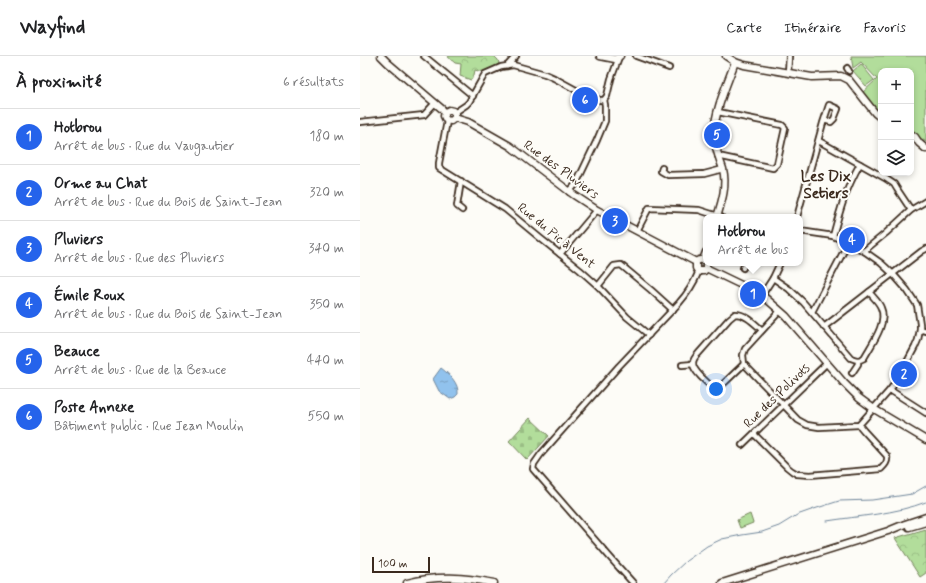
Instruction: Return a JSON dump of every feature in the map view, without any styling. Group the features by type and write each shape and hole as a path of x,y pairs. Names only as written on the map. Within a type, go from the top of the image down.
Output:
{"street":[{"path":"381,56 442,108 447,121 453,121 457,111 470,102 485,74 501,67 513,65 545,74 587,96 604,100"},
{"path":"424,56 473,96"},
{"path":"508,66 516,56"},
{"path":"600,56 615,59 620,56"},
{"path":"569,192 576,184 605,121 604,100 620,56"},
{"path":"636,56 669,68"},
{"path":"726,56 735,62 744,65 788,73 812,77 841,76 849,80 878,116"},
{"path":"788,73 789,56"},
{"path":"719,214 725,181 723,169 715,148 714,132 718,112 735,62"},
{"path":"360,122 424,115 435,103"},
{"path":"798,214 824,120 829,105 838,109 834,120 831,122 824,120"},
{"path":"445,113 448,110 451,110 454,112 455,116"},
{"path":"718,112 782,125 785,128 778,164 773,168 718,156"},
{"name":"Rue des Pluviers","path":"455,116 510,146 569,192 597,210 696,262"},
{"name":"Rue du Pic à Vent","path":"447,121 439,168 505,209 580,270 598,286 627,317 648,335"},
{"path":"914,136 926,149"},
{"path":"819,141 894,184 911,210"},
{"path":"833,236 842,203 860,164"},
{"path":"662,168 661,171 668,175 704,174 723,169"},
{"path":"461,181 457,206 462,210"},
{"path":"864,251 911,210 926,201"},
{"path":"637,231 649,208 699,210 710,214"},
{"path":"560,254 597,210"},
{"path":"780,310 745,348 743,355 744,364 798,420 807,425 819,427 859,425 890,390 899,377 918,340 920,329 917,305 894,274 864,251 848,243 833,236 803,231"},
{"path":"812,312 848,243"},
{"path":"824,327 926,249"},
{"path":"699,271 696,268 696,262 699,260 703,262"},
{"path":"598,286 614,266 621,265 673,310"},
{"path":"699,271 704,271 705,266"},
{"path":"711,266 762,295 780,310 859,398 926,440"},
{"path":"762,295 779,266"},
{"path":"633,583 532,469 541,454 619,366 688,293 699,271"},
{"path":"773,278 797,296 851,358 858,360 864,358 882,325 883,314 881,306 869,292"},
{"path":"744,364 720,387 714,388 694,369 693,364 698,354 735,314 740,314 749,319 762,330"},
{"path":"920,329 926,331"},
{"path":"852,373 858,364 858,360"},
{"name":"Rue des Polivots","path":"742,445 828,363"},
{"path":"682,365 693,364"},
{"path":"890,390 926,413"},
{"path":"754,434 792,471 797,474 810,475 881,469 888,459 887,456 859,425"},
{"path":"722,583 888,531 926,517"},
{"path":"888,531 926,522"},
{"path":"407,583 430,578 465,578 494,583"}],"green space":[{"path":"447,56 494,56 499,63 497,66 488,71 475,70 471,80 460,76 461,64 455,63"},
{"path":"851,56 926,56 926,142 914,133 914,68 878,68 878,111 862,93 877,79 861,62 853,68"},
{"path":"861,64 874,80 866,86 853,71"},
{"path":"530,418 549,436 527,460 509,441"},
{"path":"750,514 753,523 740,528 737,520"},
{"path":"926,529 926,573 920,577 895,538"}],"water":[{"path":"441,368 450,376 457,386 458,394 450,399 439,391 433,379"}],"waterway":[{"path":"664,583 686,561 707,546 722,539 762,532 779,526 797,515 839,501 872,500 912,494 926,486"},
{"path":"827,521 889,512 926,502"}],"place":[{"name":"Poste Annexe","path":"585,100"},
{"name":"Beauce","path":"717,135"},
{"name":"Pluviers","path":"615,221"},
{"name":"Émile Roux","path":"852,240"},
{"name":"Hotbrou","path":"753,294"},
{"name":"Orme au Chat","path":"904,374"}],"district":[{"name":"Les Dix Setiers","path":"826,186"}]}
